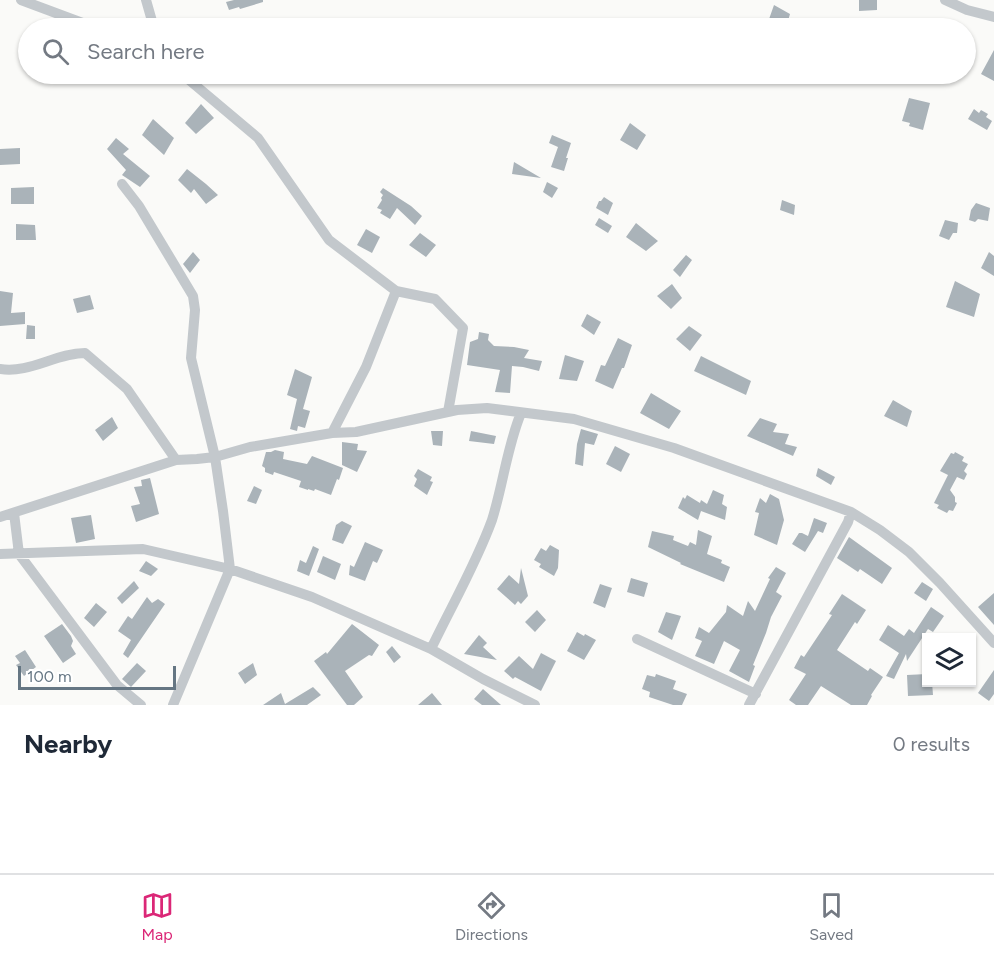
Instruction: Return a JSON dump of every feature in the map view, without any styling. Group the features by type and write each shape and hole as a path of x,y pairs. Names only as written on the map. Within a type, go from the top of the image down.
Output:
{"street":[{"path":"21,0 69,18"},
{"path":"146,0 151,18"},
{"path":"945,0 967,10 994,17"},
{"path":"194,84 258,138 329,240 396,291 435,298 463,328 448,412"},
{"path":"122,184 139,206 193,296 195,310 191,358 215,456 230,569 172,705"},
{"path":"332,433 366,367 396,291"},
{"path":"0,369 22,369 74,353 85,353 127,389 176,460"},
{"path":"0,517 176,460 215,456 250,447 332,433 356,432 448,412 487,408 574,419 663,445 851,512 909,552 994,643"},
{"path":"430,649 477,555 492,519 514,429 521,413"},
{"path":"748,705 848,522 851,512"},
{"path":"14,513 19,554 117,685 141,705"},
{"path":"0,554 142,549 230,569 312,597 430,649 535,705"},
{"path":"636,639 756,694"}],"building":[{"path":"263,0 263,2 229,10 226,2"},
{"path":"859,0 877,0 877,10 859,11"},
{"path":"774,5 790,14 789,18 769,18"},
{"path":"994,50 994,81 981,74"},
{"path":"909,98 930,103 923,130 909,126 910,123 902,121"},
{"path":"201,104 214,118 196,134 185,123"},
{"path":"974,109 979,113 981,110 988,114 986,117 992,121 987,130 968,119"},
{"path":"153,119 174,138 164,155 142,135"},
{"path":"630,123 646,135 637,150 620,140"},
{"path":"552,135 571,143 564,171 551,167 558,147 549,143"},
{"path":"116,138 129,149 123,154 150,176 140,187 122,175 126,170 107,149"},
{"path":"20,148 20,164 0,165 0,149"},
{"path":"514,162 541,178 512,174"},
{"path":"187,169 218,195 206,204 194,189 191,193 178,180"},
{"path":"547,182 558,188 552,198 543,192"},
{"path":"34,187 34,204 11,204 11,188"},
{"path":"383,188 422,216 415,225 397,208 390,219 380,213 382,210 377,208 382,200 383,195 380,192"},
{"path":"604,197 613,203 608,215 596,208"},
{"path":"782,200 795,205 794,215 780,210"},
{"path":"976,203 990,208 988,221 969,220 971,210"},
{"path":"599,218 612,226 608,233 595,225"},
{"path":"945,220 958,223 957,233 953,233 949,240 939,236"},
{"path":"636,223 658,241 646,251 626,237"},
{"path":"16,224 35,225 36,240 16,240"},
{"path":"366,229 380,237 372,253 357,245"},
{"path":"420,233 436,245 426,257 409,245"},
{"path":"193,252 200,260 190,273 183,264"},
{"path":"989,252 994,256 994,276 981,268"},
{"path":"686,255 692,260 680,277 673,270"},
{"path":"955,281 980,294 974,317 946,307"},
{"path":"672,284 682,298 671,309 657,296"},
{"path":"0,291 13,293 11,313 25,312 25,324 0,326"},
{"path":"90,295 94,309 77,313 73,299"},
{"path":"587,314 601,322 594,335 581,326"},
{"path":"27,325 35,326 35,339 26,339"},
{"path":"689,326 702,335 690,351 676,339"},
{"path":"479,332 489,334 488,340 494,346 529,350 524,358 542,361 539,371 512,366 510,393 495,392 500,370 467,365 470,342 478,339"},
{"path":"618,338 632,345 613,389 595,381 601,365 605,366"},
{"path":"565,355 584,361 577,381 559,379"},
{"path":"701,356 751,381 746,395 694,371"},
{"path":"295,369 312,377 303,409 310,411 305,428 298,426 297,431 290,429 297,399 287,395"},
{"path":"651,393 681,411 669,429 640,413"},
{"path":"893,400 912,411 907,427 884,416"},
{"path":"112,417 118,428 103,441 95,430"},
{"path":"760,418 777,424 773,432 789,434 785,444 797,447 793,456 747,436"},
{"path":"581,429 598,434 594,445 585,443 583,466 575,464"},
{"path":"431,431 443,431 442,446 433,445"},
{"path":"471,431 496,436 494,444 469,441"},
{"path":"342,442 358,444 357,450 367,451 357,472 342,465"},
{"path":"615,446 630,454 621,472 606,464"},
{"path":"275,450 284,452 283,459 307,464 312,456 343,468 331,495 315,489 314,491 299,487 301,481 274,472 273,475 265,472 262,466 266,452"},
{"path":"955,452 964,457 962,461 968,464 964,471 967,474 964,480 957,477 950,490 957,503 953,511 949,510 947,513 937,508 939,505 934,503 948,475 940,471 951,453"},
{"path":"818,468 835,477 831,485 816,476"},
{"path":"418,469 432,477 430,481 433,482 427,495 414,486 417,479 414,476"},
{"path":"150,478 159,514 136,522 131,506 140,504 134,487 142,486 141,480"},
{"path":"254,486 262,490 256,504 247,501"},
{"path":"713,490 724,495 722,504 727,507 725,520 701,511 698,520 678,508 683,497 685,499 687,495 700,503 701,500 707,504"},
{"path":"770,494 779,499 784,520 777,545 754,535 759,513 755,512 760,498 766,503"},
{"path":"91,515 95,539 76,543 71,518"},
{"path":"814,518 827,523 823,533 818,531 805,552 792,544 799,533 808,536"},
{"path":"342,521 352,526 343,544 332,540 336,525"},
{"path":"698,530 712,536 707,554 722,560 721,563 730,567 724,582 680,564 648,547 652,531 674,536 673,540 688,546 690,542 696,545"},
{"path":"849,537 892,568 882,584 860,569 858,572 837,558"},
{"path":"365,542 383,550 377,563 373,561 365,581 349,575 350,565 354,567"},
{"path":"550,545 559,550 558,568 554,576 539,567 541,564 534,560 541,548 546,551"},
{"path":"313,546 319,549 309,576 297,571 300,560 306,563"},
{"path":"323,556 341,564 335,580 317,572"},
{"path":"146,561 158,569 151,576 139,571"},
{"path":"776,567 786,573 776,592 782,596 771,617 749,682 729,671 740,650 724,641 714,664 695,656 702,641 695,638 699,627 709,633 726,612 727,605 743,616 748,601 755,611 770,579 768,578"},
{"path":"521,568 528,596 521,604 518,601 515,605 497,589 509,575 519,584"},
{"path":"631,578 648,583 644,597 627,592"},
{"path":"134,581 139,588 122,604 117,598"},
{"path":"922,582 933,589 926,601 914,593"},
{"path":"600,584 612,588 605,608 593,603"},
{"path":"994,593 994,625 978,607"},
{"path":"842,594 866,610 857,624 855,622 837,650 868,671 870,668 883,677 867,705 851,705 821,686 808,705 796,705 789,700 806,674 794,668 801,655 804,657 832,615 829,614"},
{"path":"147,597 152,603 158,599 165,604 128,658 123,654 131,640 118,631 128,616 132,619"},
{"path":"96,603 107,612 94,627 84,618"},
{"path":"931,607 944,616 933,632 928,629 925,633 922,633 922,638 907,661 906,654 894,679 886,676 899,653 879,640 888,625 904,636 909,629 914,633"},
{"path":"537,610 546,620 535,632 525,622"},
{"path":"666,612 681,616 672,640 658,632"},
{"path":"62,624 71,636 73,641 71,646 76,654 63,663 44,636"},
{"path":"352,624 379,645 372,656 369,655 345,671 363,697 354,705 347,705 314,661 326,652 327,654"},
{"path":"577,632 596,640 584,660 567,651"},
{"path":"479,635 487,643 483,647 497,660 464,654"},
{"path":"392,646 401,657 394,663 386,652"},
{"path":"25,650 36,667 24,676 16,665 20,663 15,656"},
{"path":"541,653 556,661 541,691 515,677 513,679 504,671 519,656 533,669"},
{"path":"137,663 146,671 131,687 122,679"},
{"path":"253,663 257,675 245,684 238,673"},
{"path":"994,670 994,694 989,701 978,693"},
{"path":"656,674 676,681 673,689 687,694 682,705 673,705 649,697 650,692 642,689 647,675 655,677"},
{"path":"922,674 922,687 932,687 933,695 908,696 907,675"},
{"path":"313,687 321,695 307,705 263,705 281,693 285,704"},
{"path":"483,689 501,705 482,705 474,699"},
{"path":"432,693 442,705 418,705"}]}
